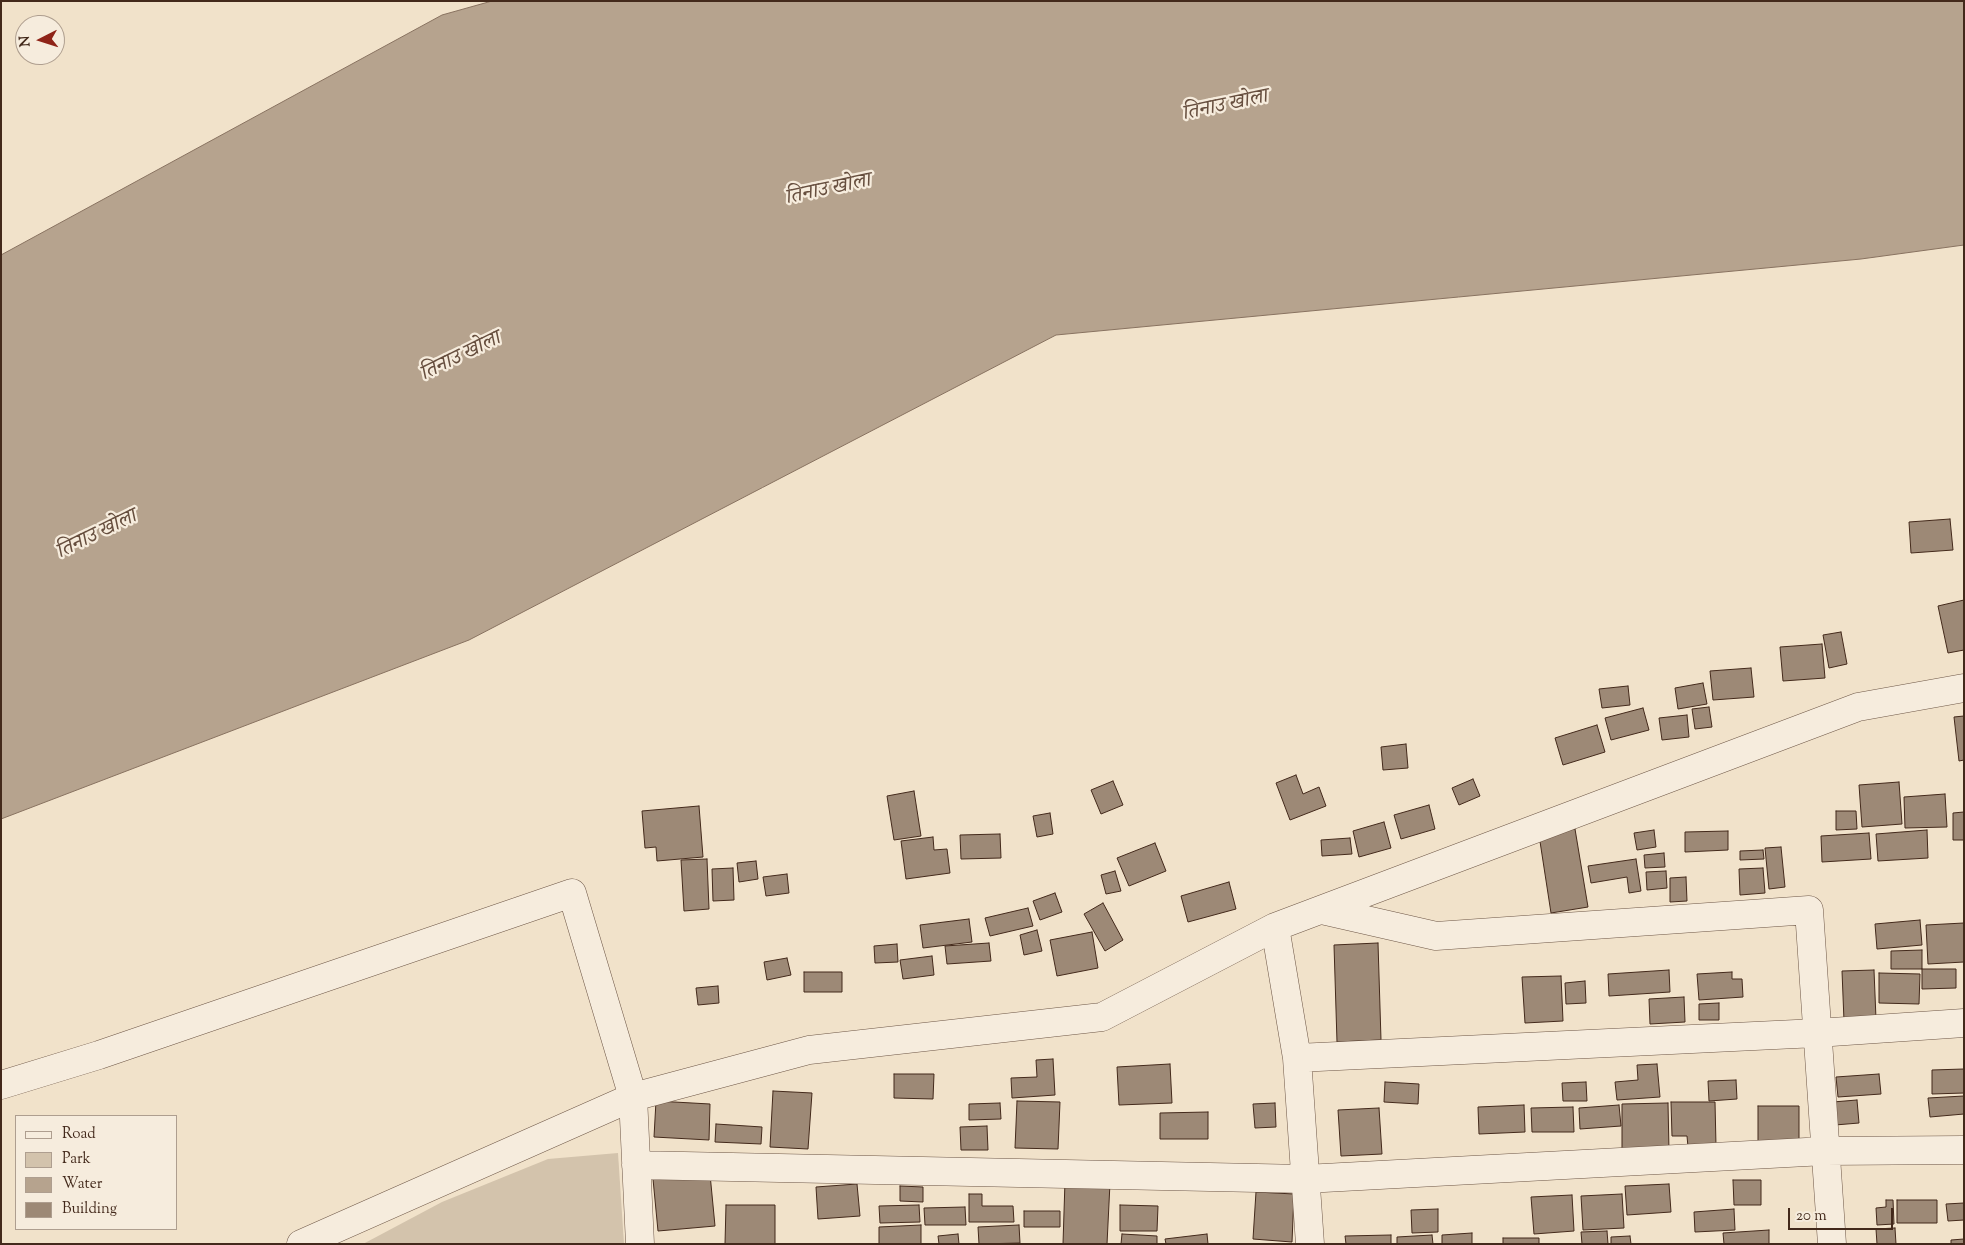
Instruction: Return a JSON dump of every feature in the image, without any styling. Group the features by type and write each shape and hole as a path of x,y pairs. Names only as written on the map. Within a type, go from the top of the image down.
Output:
{"street":[{"path":"301,1244 633,1098 809,1050 1102,1017 1275,928 1322,910 1858,707 1964,688"},
{"path":"1,1085 99,1055 572,893 633,1098 640,1244"},
{"path":"1322,910 1436,936 1809,910 1832,1244"},
{"path":"1275,928 1296,1058 1310,1244"},
{"path":"1296,1058 1817,1033 1964,1023"},
{"path":"636,1165 1305,1179 1825,1151 1964,1150"}],"green space":[{"path":"618,1153 624,1244 363,1244 442,1202 548,1159"}],"water":[{"name":"तिनाउ खोला","path":"492,1 1964,1 1964,245 1861,259 1056,335 469,640 1,819 1,255 442,15"}],"building":[{"path":"1950,519 1953,550 1911,553 1909,522"},
{"path":"1964,600 1964,650 1948,653 1938,606"},
{"path":"1841,632 1847,664 1829,668 1823,635"},
{"path":"1822,644 1825,678 1783,681 1780,647"},
{"path":"1751,668 1754,697 1713,700 1710,671"},
{"path":"1703,683 1707,704 1678,709 1675,688"},
{"path":"1628,686 1630,705 1602,708 1599,689"},
{"path":"1709,707 1712,727 1695,729 1692,709"},
{"path":"1643,708 1649,730 1611,740 1605,718"},
{"path":"1687,715 1689,737 1662,740 1659,718"},
{"path":"1964,716 1964,760 1959,761 1954,717"},
{"path":"1597,725 1605,752 1563,765 1555,738"},
{"path":"1406,744 1408,768 1383,770 1381,747"},
{"path":"1296,775 1303,794 1319,787 1326,806 1290,820 1276,783"},
{"path":"1473,779 1480,796 1459,805 1452,788"},
{"path":"1113,781 1123,805 1101,814 1091,790"},
{"path":"1899,782 1902,824 1862,827 1859,785"},
{"path":"914,791 921,836 894,840 887,796"},
{"path":"1945,794 1947,827 1905,828 1904,797"},
{"path":"1429,805 1435,829 1401,839 1394,815"},
{"path":"699,806 703,857 657,861 656,847 645,848 642,811"},
{"path":"1836,811 1856,811 1857,829 1836,830"},
{"path":"1964,812 1964,840 1953,840 1953,813"},
{"path":"1050,813 1053,834 1037,837 1033,816"},
{"path":"1384,822 1391,848 1359,857 1353,831"},
{"path":"1575,829 1588,907 1551,913 1539,835"},
{"path":"1654,830 1656,847 1637,850 1634,833"},
{"path":"1927,830 1928,858 1878,861 1876,834"},
{"path":"1728,831 1728,850 1685,852 1685,832"},
{"path":"1869,833 1871,859 1822,862 1821,836"},
{"path":"1000,834 1001,858 961,859 960,835"},
{"path":"933,837 934,850 947,849 950,873 906,879 901,841"},
{"path":"1350,838 1352,854 1322,856 1321,840"},
{"path":"1155,843 1166,871 1129,886 1117,858"},
{"path":"1781,847 1785,887 1769,889 1765,848"},
{"path":"1763,850 1764,859 1740,860 1740,851"},
{"path":"1664,853 1665,867 1645,868 1644,855"},
{"path":"707,859 709,909 684,911 681,860"},
{"path":"1636,859 1641,891 1629,893 1627,877 1591,883 1588,866"},
{"path":"756,861 758,879 739,882 737,863"},
{"path":"733,868 734,900 713,901 712,869"},
{"path":"1763,868 1765,893 1740,895 1739,869"},
{"path":"1115,871 1121,891 1106,894 1101,875"},
{"path":"1666,871 1667,888 1647,890 1646,872"},
{"path":"787,874 789,893 766,896 763,877"},
{"path":"1686,877 1687,901 1670,902 1670,878"},
{"path":"1229,882 1236,909 1188,922 1181,896"},
{"path":"1055,893 1062,912 1040,920 1033,901"},
{"path":"1103,903 1123,940 1105,951 1084,914"},
{"path":"1028,908 1033,926 990,936 985,918"},
{"path":"969,919 972,942 923,948 920,925"},
{"path":"1920,920 1922,945 1877,949 1875,924"},
{"path":"1964,923 1964,962 1928,964 1926,925"},
{"path":"1037,930 1042,951 1024,955 1020,935"},
{"path":"1092,932 1098,968 1057,976 1050,940"},
{"path":"989,943 991,961 947,964 945,946"},
{"path":"1378,943 1381,1040 1337,1042 1334,945"},
{"path":"897,944 898,962 875,963 874,946"},
{"path":"1922,950 1922,969 1891,969 1891,951"},
{"path":"932,956 934,975 903,979 900,960"},
{"path":"787,958 791,975 767,980 764,962"},
{"path":"1922,969 1956,969 1956,988 1922,989"},
{"path":"1669,970 1670,992 1609,996 1608,974"},
{"path":"1874,970 1876,1019 1844,1021 1842,971"},
{"path":"804,972 842,972 842,992 804,992"},
{"path":"1732,972 1732,979 1742,979 1743,997 1699,1000 1697,974"},
{"path":"1879,973 1920,974 1919,1004 1879,1003"},
{"path":"1561,976 1563,1021 1525,1023 1522,977"},
{"path":"1585,981 1586,1003 1566,1004 1565,983"},
{"path":"718,986 719,1003 698,1005 696,988"},
{"path":"1684,997 1685,1022 1650,1024 1649,999"},
{"path":"1719,1003 1719,1020 1699,1020 1699,1004"},
{"path":"1053,1059 1055,1095 1012,1098 1011,1078 1037,1077 1036,1060"},
{"path":"1170,1064 1172,1103 1119,1105 1117,1067"},
{"path":"1657,1064 1660,1097 1617,1100 1615,1082 1638,1080 1637,1065"},
{"path":"1964,1069 1964,1093 1932,1094 1932,1070"},
{"path":"894,1074 934,1074 933,1099 894,1098"},
{"path":"1879,1074 1881,1094 1838,1097 1836,1077"},
{"path":"1736,1080 1737,1099 1709,1101 1708,1081"},
{"path":"1385,1082 1419,1084 1418,1104 1384,1102"},
{"path":"1586,1082 1587,1101 1563,1101 1562,1083"},
{"path":"773,1091 812,1093 808,1149 770,1147"},
{"path":"1964,1096 1964,1114 1930,1117 1928,1098"},
{"path":"1857,1100 1859,1123 1835,1125 1833,1102"},
{"path":"656,1101 710,1104 709,1140 654,1137"},
{"path":"1017,1101 1060,1102 1058,1149 1015,1148"},
{"path":"1671,1102 1715,1102 1716,1146 1688,1147 1687,1136 1672,1136"},
{"path":"1000,1103 1001,1119 969,1120 969,1104"},
{"path":"1275,1103 1276,1127 1255,1128 1253,1104"},
{"path":"1668,1103 1669,1151 1622,1152 1622,1104"},
{"path":"1524,1105 1525,1132 1479,1134 1478,1107"},
{"path":"1619,1105 1621,1126 1580,1129 1579,1108"},
{"path":"1758,1106 1799,1106 1799,1145 1758,1145"},
{"path":"1573,1107 1574,1132 1532,1132 1531,1108"},
{"path":"1379,1108 1382,1154 1341,1156 1338,1110"},
{"path":"1208,1112 1208,1139 1160,1139 1160,1113"},
{"path":"716,1124 762,1127 761,1144 715,1142"},
{"path":"987,1126 988,1150 961,1150 960,1127"},
{"path":"710,1174 715,1226 658,1231 653,1179"},
{"path":"1733,1180 1761,1180 1761,1205 1734,1205"},
{"path":"1065,1181 1110,1183 1107,1244 1063,1244"},
{"path":"857,1184 860,1216 818,1219 816,1187"},
{"path":"1669,1184 1671,1212 1627,1215 1625,1186"},
{"path":"900,1186 923,1187 923,1202 900,1201"},
{"path":"1256,1192 1294,1194 1292,1242 1253,1239"},
{"path":"969,1194 982,1194 982,1206 1013,1206 1014,1222 969,1222"},
{"path":"1622,1194 1624,1228 1583,1230 1581,1196"},
{"path":"1572,1195 1574,1231 1534,1234 1531,1197"},
{"path":"1886,1200 1893,1200 1894,1224 1877,1225 1876,1208 1886,1207"},
{"path":"1897,1200 1937,1200 1937,1223 1897,1223"},
{"path":"1964,1203 1964,1220 1948,1221 1946,1204"},
{"path":"726,1205 775,1205 775,1244 725,1244"},
{"path":"919,1205 920,1222 880,1223 879,1206"},
{"path":"1120,1205 1158,1206 1157,1231 1120,1231"},
{"path":"965,1207 966,1225 925,1225 924,1208"},
{"path":"1438,1209 1438,1232 1412,1233 1411,1210"},
{"path":"1734,1209 1735,1230 1695,1232 1694,1212"},
{"path":"1024,1211 1060,1211 1060,1227 1024,1227"},
{"path":"921,1225 921,1244 879,1244 879,1227"},
{"path":"1019,1225 1020,1243 979,1244 978,1227"},
{"path":"1895,1228 1896,1244 1877,1244 1876,1229"},
{"path":"1769,1230 1769,1244 1724,1244 1723,1233"},
{"path":"1607,1231 1608,1244 1582,1244 1581,1232"},
{"path":"1472,1233 1472,1244 1442,1244 1442,1235"},
{"path":"958,1234 959,1244 939,1244 938,1236"},
{"path":"1122,1234 1157,1236 1157,1244 1121,1244"},
{"path":"1207,1234 1208,1244 1166,1244 1165,1239"},
{"path":"1391,1235 1391,1244 1346,1244 1345,1236"},
{"path":"1432,1235 1433,1244 1397,1244 1397,1237"},
{"path":"1630,1236 1631,1244 1611,1244 1611,1237"},
{"path":"1503,1238 1539,1238 1539,1244 1503,1244"},
{"path":"1964,1239 1964,1244 1951,1244 1951,1240"}]}
